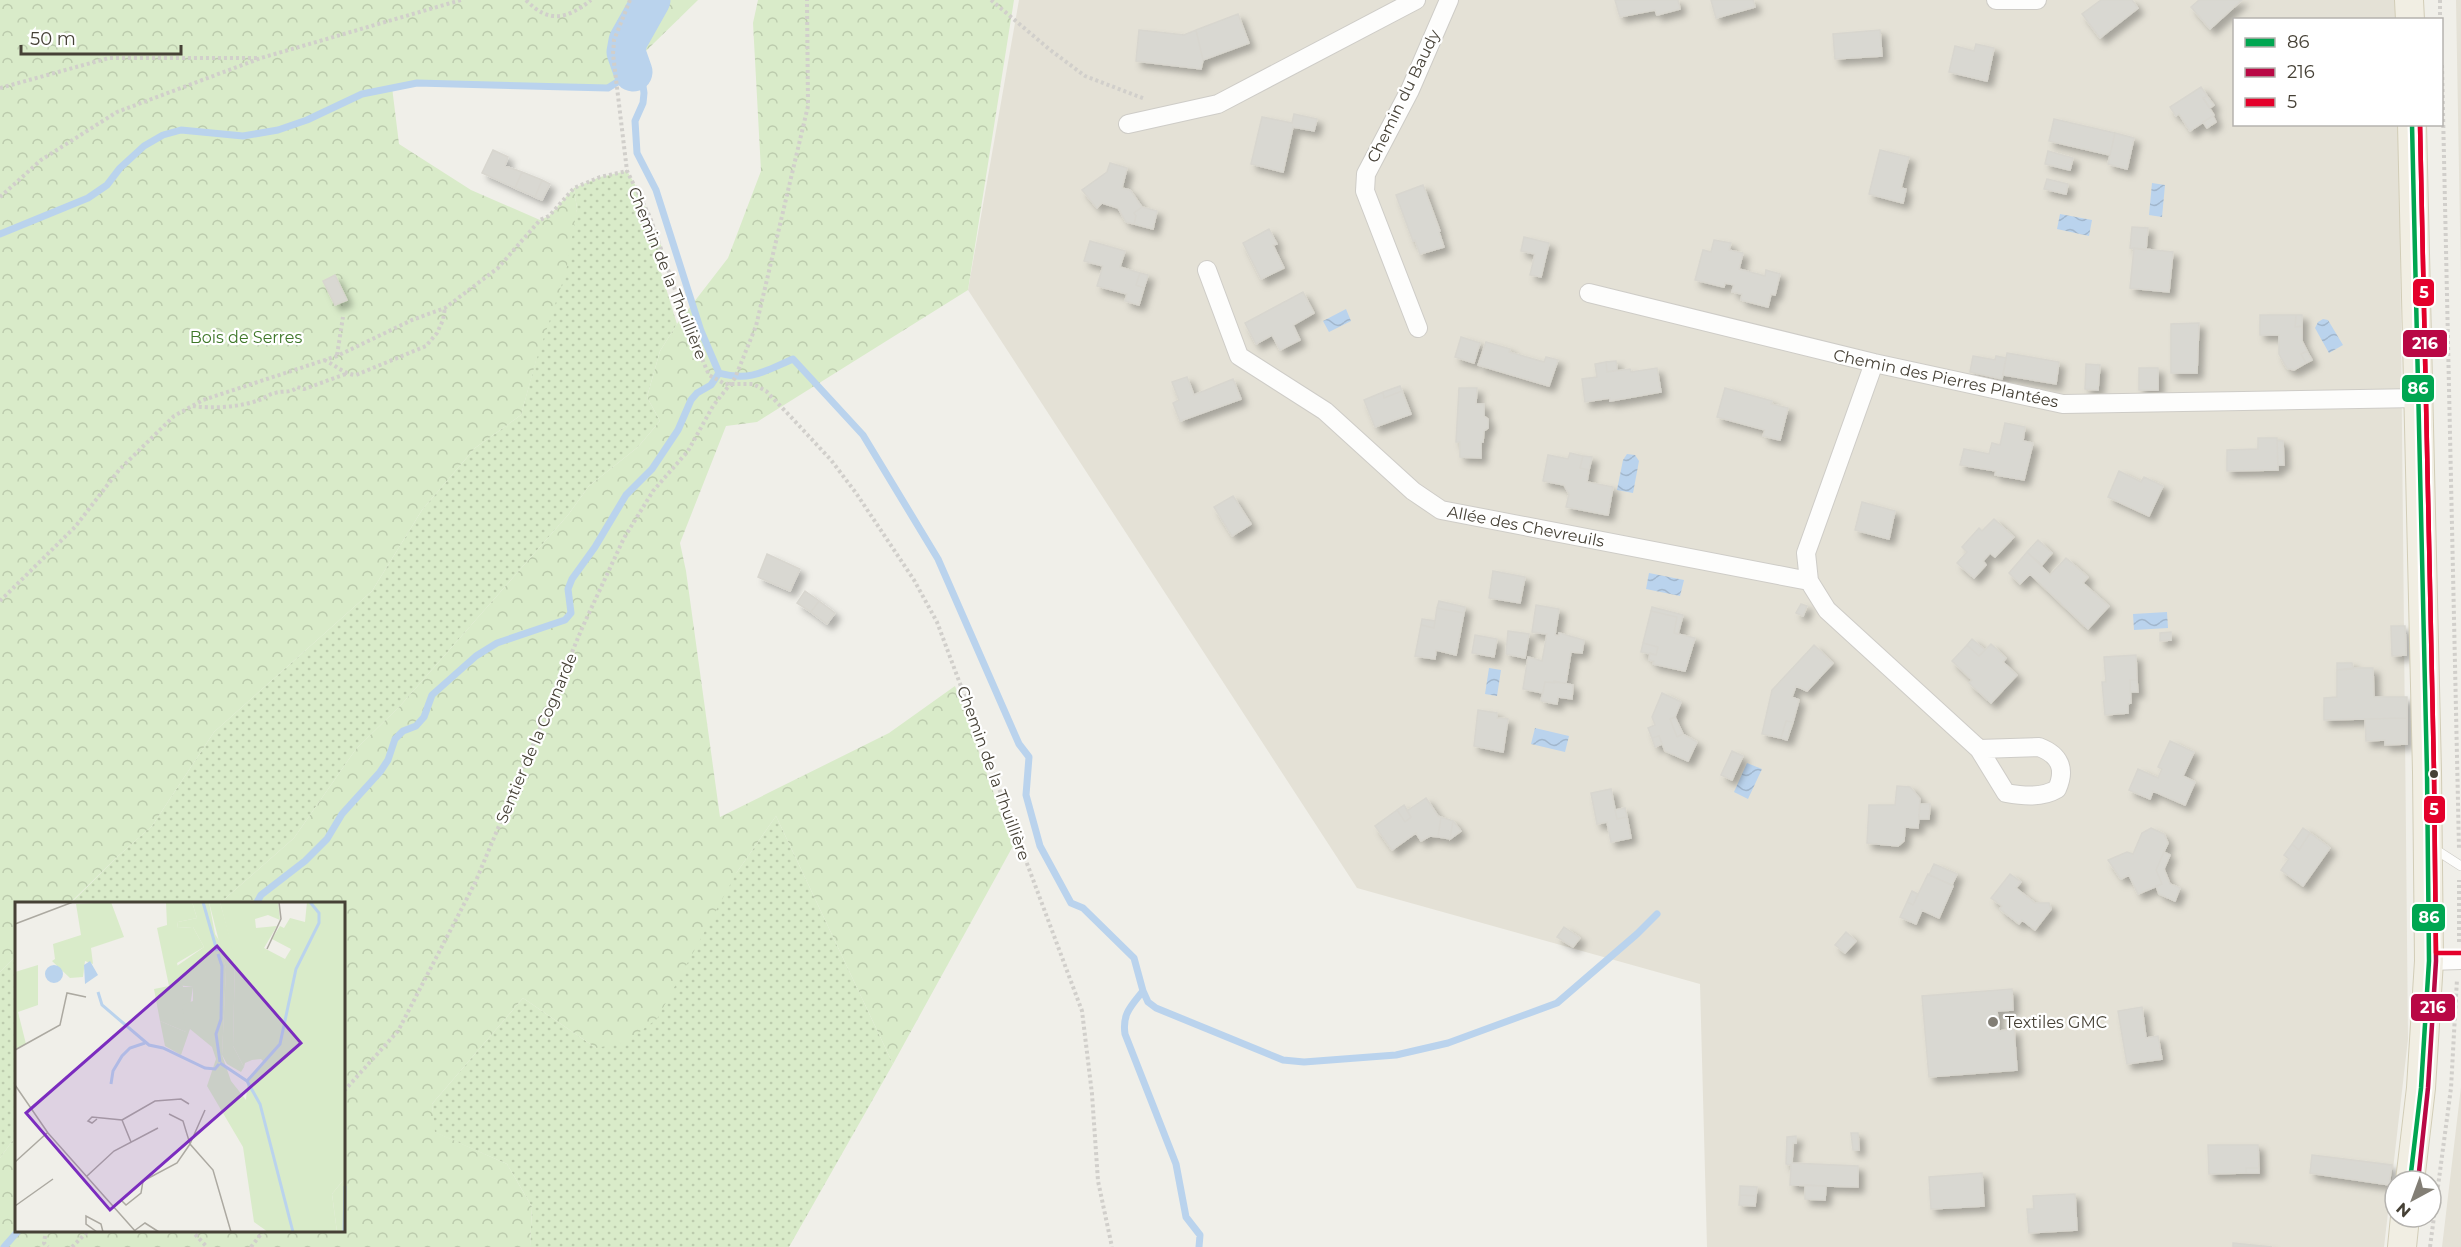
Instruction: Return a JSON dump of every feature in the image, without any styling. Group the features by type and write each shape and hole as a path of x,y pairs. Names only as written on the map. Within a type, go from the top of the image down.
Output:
{"main road":[{"path":"2409,0 2410,18"},
{"path":"2411,1169 2421,1088 2429,961 2412,126"},
{"path":"2402,1247 2404,1229"}],"street":[{"path":"1128,124 1218,104 1416,0"},
{"name":"Chemin du Baudy","path":"1418,328 1365,191 1364,182 1410,90 1449,0"},
{"path":"1996,0 2037,0"},
{"name":"Allée des Chevreuils","path":"1207,270 1239,356 1325,411 1413,491 1441,510 1809,581"},
{"name":"Chemin des Pierres Plantées","path":"1589,293 1874,363 2063,404 2418,398"},
{"path":"1874,363 1806,553 1809,581 1827,610 1978,749"},
{"path":"2429,961 2460,960"}],"lane":[{"path":"2428,844 2460,866"}],"path":[{"path":"0,196 41,160 117,112 261,58 461,0"},
{"path":"526,0 537,12 554,17 574,14 591,0"},
{"path":"0,602 75,527 119,470 174,416 191,406 336,356 412,320 445,308 498,268 540,220 549,216 574,188 600,177 627,171 613,54 618,30 630,0"},
{"name":"Sentier de la Cognarde","path":"345,1090 398,1031 475,883 583,626 624,538 653,491 688,451 713,406 735,378 756,327 808,106 807,0"},
{"path":"990,0 1049,49 1085,75 1141,99 1152,99"},
{"path":"2440,0 2440,18"},
{"path":"0,88 109,58 261,58"},
{"path":"2430,1247 2451,1088 2460,960 2460,866 2443,110"},
{"name":"Chemin de la Thuillière","path":"627,171 640,193 686,322 709,375 728,385 753,384 766,391 831,460 914,580 938,622 1082,1011 1092,1094 1098,1181 1112,1247"},
{"path":"191,406 210,408 225,405 232,407 260,400 277,392 287,392 297,387 304,389 346,374 356,375 426,346 437,333 445,308"},
{"path":"336,356 343,317"},
{"path":"324,360 335,364 346,374"},
{"path":"46,1232 44,1243 48,1247"},
{"path":"72,1247 87,1232"},
{"path":"193,1232 207,1247"},
{"path":"251,1247 262,1232"}],"shaded area":[{"path":"1019,0 2398,0 2398,18 2233,18 2233,126 2399,126 2408,1039 2393,1169 2383,1169 2383,1229 2386,1229 2384,1247 1707,1247 1700,984 1357,888 968,290"},
{"path":"2456,0 2461,0 2461,285"},
{"path":"2461,1087 2461,1247 2442,1247"}],"green space":[{"name":"Bois de Serres","path":"0,0 698,0 608,88 442,82 392,87 399,144 471,190 540,220 549,216 574,188 577,209 566,272 536,361 521,415 475,448 422,510 372,591 214,732 152,826 71,902 15,902 15,957 0,972"},
{"path":"758,0 1014,0 968,290 757,422 726,426 680,543 686,571 720,817 889,733 955,686 1013,846 893,1064 776,816 737,872 657,1019 626,1042 596,1048 523,998 432,1104 435,1132 507,1164 532,1207 530,1247 0,1247 0,1158 15,1137 15,1232 345,1232 345,902 221,902 294,838 356,749 400,706 568,515 589,486 638,447 660,421 647,397 660,351 677,324 728,258 761,171 753,23"},
{"path":"627,171 640,193 664,253 656,256 677,324 660,351 647,397 660,421 638,447 589,486 568,515 400,706 356,749 294,838 221,902 72,902 152,826 214,732 372,591 422,510 475,448 521,415 577,209 574,188 600,177"},
{"path":"776,816 893,1064 789,1247 530,1247 532,1207 507,1164 434,1132 432,1104 523,998 596,1048 737,872"},
{"path":"15,957 15,1137 0,1158 0,972"}],"water":[{"path":"2152,183 2165,185 2162,217 2149,215"},
{"path":"2060,214 2092,220 2089,236 2057,229"},
{"path":"1346,309 1351,321 1329,332 1323,321"},
{"path":"2323,319 2328,320 2343,345 2329,353 2315,328"},
{"path":"1627,454 1635,455 1639,461 1633,493 1617,490 1623,460"},
{"path":"1649,573 1684,580 1680,596 1646,589"},
{"path":"2167,612 2168,628 2134,630 2133,614"},
{"path":"1489,668 1501,670 1497,696 1485,694"},
{"path":"1535,728 1569,736 1565,752 1531,744"},
{"path":"1747,763 1762,769 1748,799 1734,792"}],"building":[{"path":"1615,0 1678,0 1680,9 1657,15 1655,10 1620,17"},
{"path":"1711,0 1753,0 1755,7 1716,18"},
{"path":"2101,0 2132,0 2138,8 2100,38 2082,14"},
{"path":"2199,0 2242,0 2210,29 2191,7"},
{"path":"1238,14 1249,43 1203,60 1196,30"},
{"path":"1139,30 1184,35 1196,30 1203,60 1201,69 1136,61"},
{"path":"1880,30 1882,56 1835,59 1833,34"},
{"path":"1976,44 1994,48 1987,81 1949,72 1955,46 1974,51"},
{"path":"2201,87 2207,96 2203,98 2214,115 2190,131 2179,114 2176,116 2170,107"},
{"path":"2207,96 2214,105 2210,108 2203,98"},
{"path":"1294,114 1317,119 1314,131 1293,127 1283,172 1251,164 1262,117 1292,123"},
{"path":"2213,116 2216,122 2207,128 2203,122"},
{"path":"2054,119 2115,133 2110,155 2049,141"},
{"path":"2115,133 2134,138 2127,169 2108,164"},
{"path":"493,150 508,157 505,166 522,172 515,188 482,173"},
{"path":"1880,150 1909,157 1901,188 1906,189 1903,203 1869,194"},
{"path":"2048,151 2073,158 2070,170 2045,164"},
{"path":"1110,163 1127,168 1122,188 1130,190 1142,207 1134,213 1136,216 1134,224 1126,222 1118,208 1102,203 1097,208 1082,190 1107,172"},
{"path":"522,172 542,180 535,197 515,188"},
{"path":"2047,179 2068,184 2066,194 2044,189"},
{"path":"542,180 550,184 542,200 535,197"},
{"path":"1423,185 1444,247 1420,254 1396,195"},
{"path":"1142,207 1157,211 1153,229 1134,224 1136,216 1134,213"},
{"path":"2132,227 2148,228 2146,250 2130,248"},
{"path":"1269,229 1277,244 1273,245 1284,268 1261,279 1243,243"},
{"path":"1524,237 1549,243 1541,277 1530,275 1535,254 1521,251"},
{"path":"1714,240 1731,243 1729,250 1743,253 1739,269 1765,276 1766,270 1780,274 1775,295 1771,294 1768,307 1741,300 1742,294 1732,292 1734,285 1725,283 1724,287 1695,280 1703,250 1711,252"},
{"path":"1090,241 1125,251 1120,267 1140,273 1136,285 1144,288 1139,305 1125,301 1127,294 1097,286 1103,266 1084,261"},
{"path":"2134,248 2173,252 2169,292 2130,288"},
{"path":"1140,273 1148,275 1144,288 1136,285"},
{"path":"335,275 347,300 335,305 323,281"},
{"path":"1303,292 1314,313 1293,325 1300,340 1280,350 1272,335 1256,344 1245,323"},
{"path":"2260,315 2296,315 2295,327 2302,326 2302,341 2307,351 2301,354 2306,363 2294,370 2287,368 2279,354 2279,335 2260,335"},
{"path":"2296,315 2302,315 2302,326 2295,327"},
{"path":"2199,323 2197,373 2171,373 2171,324"},
{"path":"1461,337 1480,343 1474,363 1455,357"},
{"path":"1486,342 1510,349 1509,352 1544,362 1546,357 1558,360 1549,386 1478,365"},
{"path":"2307,351 2312,360 2306,363 2301,354"},
{"path":"2007,353 2059,362 2056,384 2003,375"},
{"path":"1973,356 1995,360 1996,356 2006,358 2002,379 1970,372"},
{"path":"1616,361 1617,370 1607,372 1606,362"},
{"path":"1606,362 1607,372 1630,369 1631,372 1657,368 1661,392 1610,401 1610,398 1585,402 1582,379 1597,377 1595,364"},
{"path":"2086,364 2100,365 2098,390 2085,389"},
{"path":"2139,368 2158,368 2158,390 2139,390"},
{"path":"1187,377 1194,395 1233,379 1241,399 1180,421 1173,403 1179,400 1172,382"},
{"path":"1400,386 1402,391 1384,398 1383,392"},
{"path":"1459,388 1477,388 1476,404 1484,404 1484,416 1488,419 1488,428 1484,431 1483,442 1481,442 1481,458 1460,457 1460,442 1456,442"},
{"path":"1725,388 1772,401 1771,404 1788,408 1780,440 1763,436 1765,430 1717,417"},
{"path":"1402,391 1411,414 1375,427 1364,400 1383,392 1384,398"},
{"path":"2005,423 2025,427 2023,441 2033,443 2024,480 1995,475 1996,471 1960,465 1964,449 1989,454 1992,443 2000,445"},
{"path":"2258,438 2277,438 2278,470 2227,471 2227,450 2258,449"},
{"path":"2277,441 2283,441 2284,465 2278,465"},
{"path":"1570,453 1583,456 1580,468 1589,470 1587,482 1613,487 1608,515 1566,507 1569,494 1564,485 1543,481 1548,455 1568,459"},
{"path":"1583,456 1592,457 1589,470 1580,468"},
{"path":"2119,471 2141,482 2144,477 2163,486 2149,516 2108,497"},
{"path":"1233,496 1251,524 1232,536 1214,507"},
{"path":"1862,502 1895,511 1889,539 1855,530"},
{"path":"1994,519 2014,537 1995,557 1990,553 1983,561 1986,565 1974,578 1957,563 1967,552 1962,547 1979,528 1982,531"},
{"path":"2038,540 2052,553 2042,565 2027,552"},
{"path":"2027,552 2050,575 2066,558 2088,577 2083,583 2109,606 2088,629 2030,574 2020,584 2009,573"},
{"path":"767,554 800,569 790,591 758,577"},
{"path":"1493,571 1525,577 1520,603 1489,598"},
{"path":"805,591 819,601 811,612 797,603"},
{"path":"819,601 835,613 827,624 811,612"},
{"path":"1439,601 1465,607 1464,613 1437,608"},
{"path":"1801,604 1807,606 1803,616 1796,613"},
{"path":"1536,605 1559,609 1555,635 1559,636 1559,633 1584,640 1582,653 1571,652 1566,683 1545,682 1543,693 1523,689 1528,657 1542,661 1547,634 1532,632"},
{"path":"1652,607 1683,615 1678,634 1674,633 1677,617 1651,611"},
{"path":"1437,608 1464,613 1456,655 1436,650 1435,659 1415,656 1421,625 1434,628"},
{"path":"1651,611 1677,617 1674,633 1695,638 1685,671 1653,664 1654,661 1649,660 1650,653 1656,655 1658,647 1643,643"},
{"path":"1422,619 1435,621 1434,628 1421,625"},
{"path":"2391,626 2405,626 2406,655 2392,656"},
{"path":"1508,631 1529,634 1525,658 1506,654"},
{"path":"2171,632 2171,640 2160,641 2160,633"},
{"path":"1475,635 1497,639 1494,657 1472,653"},
{"path":"1972,639 1985,650 1979,656 1967,645"},
{"path":"1643,643 1658,647 1656,655 1641,652"},
{"path":"1991,644 2006,658 2003,662 2017,675 1991,703 1969,683 1972,680 1952,661 1967,645 1979,656"},
{"path":"1814,645 1833,663 1807,691 1796,686 1792,697 1799,700 1793,722 1786,721 1781,738 1762,734 1772,690"},
{"path":"2136,655 2137,680 2130,680 2131,703 2128,704 2128,713 2105,715 2102,682 2106,682 2104,657"},
{"path":"2337,663 2352,663 2353,669 2337,670"},
{"path":"2373,668 2374,697 2407,697 2407,718 2324,720 2324,698 2337,697 2337,670"},
{"path":"2130,680 2137,680 2138,692 2130,692"},
{"path":"1554,681 1573,685 1572,699 1558,697 1557,704 1541,701 1545,682 1554,683"},
{"path":"1662,693 1681,702 1675,717 1670,719 1677,737 1683,734 1697,742 1688,761 1665,751 1659,736 1652,738 1648,728 1655,725 1652,717"},
{"path":"1478,710 1497,713 1497,718 1508,719 1503,752 1474,746"},
{"path":"1675,717 1683,734 1677,737 1670,719"},
{"path":"2407,718 2407,744 2385,745 2385,740 2366,741 2365,719"},
{"path":"1786,721 1793,722 1787,740 1781,738"},
{"path":"1659,736 1662,744 1655,747 1652,738"},
{"path":"2170,741 2194,752 2183,776 2195,782 2185,805 2153,791 2150,799 2129,790 2138,769 2158,778 2162,769 2158,767"},
{"path":"1732,751 1743,756 1732,780 1721,775"},
{"path":"1897,786 1910,787 1920,799 1918,828 1905,827 1904,841 1898,846 1867,843 1869,805 1895,805"},
{"path":"1611,789 1617,819 1627,817 1631,838 1611,842 1607,822 1597,824 1591,793"},
{"path":"1426,798 1441,817 1438,837 1430,836 1421,841 1416,833 1392,850 1375,826 1397,810 1405,822 1411,817 1407,811"},
{"path":"1920,804 1930,804 1929,819 1919,819"},
{"path":"1404,805 1411,817 1405,822 1397,810"},
{"path":"1625,808 1627,817 1617,819 1615,810"},
{"path":"1441,817 1453,821 1450,839 1438,837"},
{"path":"1453,821 1461,831 1450,839"},
{"path":"2151,828 2164,834 2168,843 2156,870 2162,884 2138,894 2129,875 2121,879 2108,860 2127,852 2133,854 2142,833"},
{"path":"2303,828 2310,833 2299,850 2292,844"},
{"path":"2310,833 2330,848 2303,886 2281,870 2289,859 2284,855 2292,844 2299,850"},
{"path":"2164,852 2170,855 2164,869 2170,884 2180,888 2175,901 2159,894 2156,886 2162,884 2156,870"},
{"path":"1934,864 1957,874 1952,885 1929,875"},
{"path":"1928,874 1953,886 1939,918 1922,910 1916,924 1900,917 1907,902 1913,905"},
{"path":"2010,874 2021,882 2016,888 2035,903 2049,903 2051,909 2035,930 2022,920 2019,924 2000,909 2002,906 1991,898"},
{"path":"1912,891 1918,894 1913,905 1907,902"},
{"path":"1564,927 1580,938 1573,947 1557,937"},
{"path":"1846,932 1856,941 1845,953 1835,945"},
{"path":"2012,989 2013,1010 1997,1011 1999,1031 2014,1029 2017,1070 1929,1077 1922,996"},
{"path":"2142,1007 2146,1038 2158,1036 2162,1059 2127,1064 2118,1011"},
{"path":"1851,1133 1858,1133 1859,1150 1853,1150"},
{"path":"1796,1136 1796,1143 1793,1143 1792,1163 1858,1166 1858,1187 1790,1185 1791,1165 1786,1164 1787,1137"},
{"path":"2208,1145 2258,1145 2259,1168 2246,1168 2246,1173 2209,1174"},
{"path":"2312,1155 2392,1165 2391,1169 2383,1169 2383,1184 2310,1173"},
{"path":"2246,1168 2259,1168 2259,1173 2246,1173"},
{"path":"1982,1173 1984,1206 1931,1209 1929,1177"},
{"path":"1805,1185 1826,1186 1825,1200 1805,1199"},
{"path":"1740,1186 1757,1187 1756,1196 1740,1195"},
{"path":"2075,1194 2077,1230 2029,1233 2027,1209 2034,1209 2033,1196"},
{"path":"1740,1195 1756,1196 1755,1206 1739,1205"},
{"path":"2233,1243 2272,1247 2233,1247"}],"waterway":[{"path":"633,72 626,52 628,41 651,0"},
{"path":"0,234 88,198 107,185 120,168 144,146 163,135 181,130 243,136 278,130 307,120 362,94 417,83 608,88 633,72 643,86 644,93 643,103 635,121 637,153 656,190 701,331 719,373"},
{"path":"719,373 749,376 793,359 863,435 938,559 1019,744 1029,757 1026,795 1040,846 1071,903 1083,908 1134,958 1143,991 1126,1016 1125,1034 1176,1164 1186,1217 1200,1235 1199,1247"},
{"path":"257,902 261,895 305,861 327,839 342,814 380,772 388,760 395,739 403,731 416,726 424,717 432,695 476,656 497,643 565,620 571,613 568,589 572,579 595,547 626,495 652,469 678,430 691,400 697,393 711,385 719,373"},
{"path":"1143,991 1148,1002 1156,1008 1283,1060 1304,1062 1396,1055 1448,1043 1557,1003 1657,914"},
{"path":"4,1247 17,1232"}],"transit line":[{"name":"86","path":"2411,1169 2421,1088 2429,961 2427,772 2412,126"},
{"name":"216","path":"2419,1169 2428,1088 2436,961 2420,126"},
{"name":"5","path":"2420,126 2436,953 2461,953"}],"place":[{"name":"Textiles GMC","path":"1993,1022"}]}
